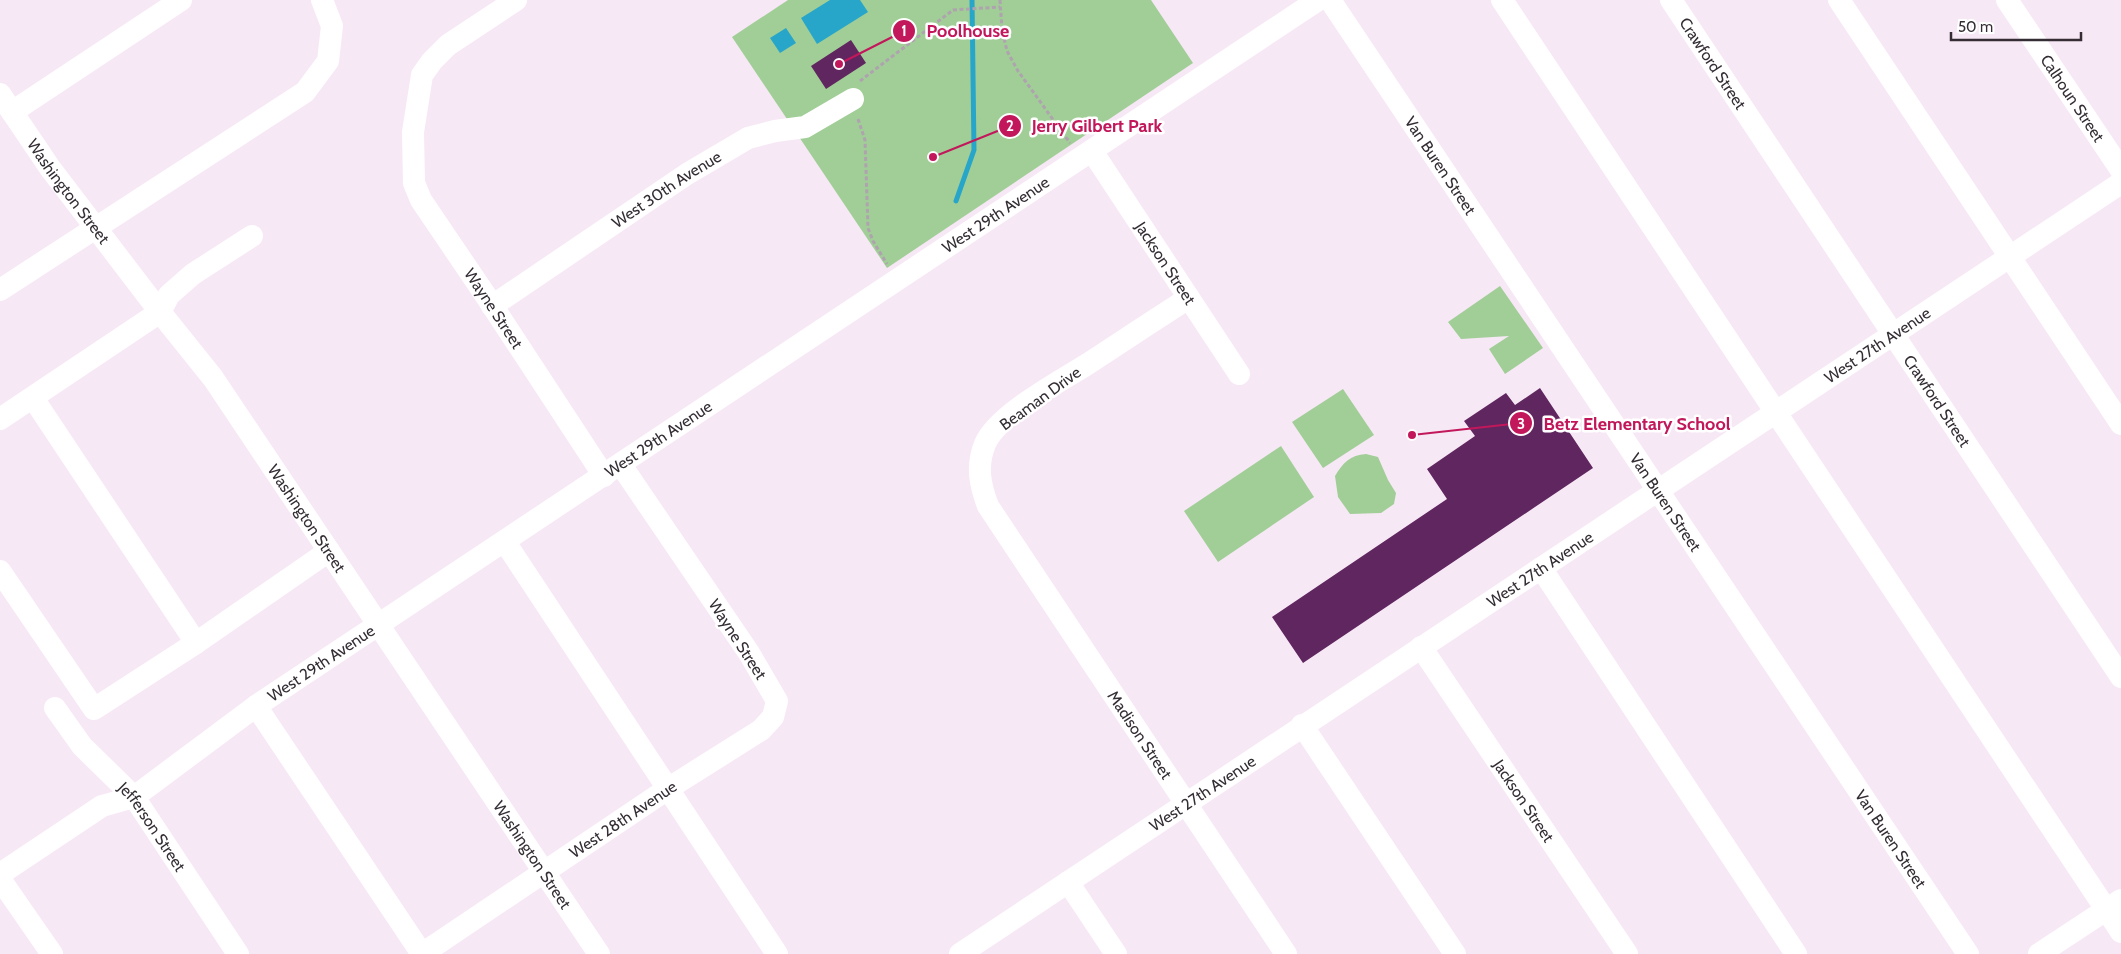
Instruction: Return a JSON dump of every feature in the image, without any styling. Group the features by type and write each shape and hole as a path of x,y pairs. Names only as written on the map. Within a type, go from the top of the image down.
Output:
{"street":[{"path":"6,103 181,0"},
{"path":"0,290 306,92 328,61 332,26 322,0"},
{"name":"Wayne Street","path":"516,0 448,45 432,61 422,75 413,132 414,183 421,200 492,306 749,653 777,701 773,717"},
{"name":"West 29th Avenue","path":"0,874 102,806 134,798 256,706 1318,0"},
{"name":"Van Buren Street","path":"1330,0 1968,954"},
{"path":"1502,0 1776,412 2114,905 2121,932"},
{"name":"Crawford Street","path":"1671,0 2121,677"},
{"path":"1839,0 2121,424"},
{"name":"Calhoun Street","path":"2007,0 2121,170"},
{"name":"West 30th Avenue","path":"492,306 688,174 748,138 774,131 805,127 854,99"},
{"name":"Washington Street","path":"6,103 50,168 213,378 599,954"},
{"name":"Jackson Street","path":"1086,154 1188,298 1239,374"},
{"name":"West 27th Avenue","path":"960,954 1302,725 2121,183"},
{"path":"0,419 160,312 170,295 193,274 252,236"},
{"name":"Beaman Drive","path":"1028,567 988,506 980,486 979,464 986,442 1002,421 1030,401 1188,298"},
{"path":"32,398 196,643"},
{"path":"505,542 778,954"},
{"path":"0,571 94,710 196,643 328,551"},
{"name":"Madison Street","path":"1028,567 1286,954"},
{"path":"1541,568 1796,954"},
{"name":"Jackson Street","path":"1421,647 1627,954"},
{"path":"256,706 422,954"},
{"name":"Jefferson Street","path":"55,708 82,746 134,798 238,954"},
{"name":"West 28th Avenue","path":"422,954 669,788 761,730 773,717"},
{"path":"1302,725 1455,954"},
{"path":"0,879 52,954"},
{"path":"1068,882 1116,954"},
{"path":"2039,954 2114,905"}],"path":[{"path":"1000,0 1007,51 1018,71 1086,154"},
{"path":"871,74 953,10 1000,7"},
{"path":"854,99 865,140 868,228 873,241 890,270"}],"green space":[{"path":"788,0 1151,0 1193,63 887,268 732,37"},
{"path":"1500,286 1543,348 1505,374 1489,349 1509,336 1461,339 1448,322"},
{"path":"1343,389 1374,435 1323,468 1292,422"},
{"path":"1281,446 1314,497 1218,562 1184,511"},
{"path":"1366,454 1378,457 1396,493 1394,504 1381,513 1350,514 1338,497 1335,476 1348,460"}],"water":[{"path":"830,0 860,0 868,12 817,44 801,18"},
{"path":"786,28 796,43 780,53 770,38"}],"building":[{"path":"851,40 866,63 826,89 811,66"},
{"path":"1540,388 1593,468 1303,663 1272,617 1447,499 1427,469 1475,436 1464,421 1506,393 1515,405"}],"waterway":[{"path":"956,201 974,150 972,0"}],"place":[{"name":"Poolhouse","path":"839,64"},
{"name":"Jerry Gilbert Park","path":"933,157"},
{"name":"Betz Elementary School","path":"1412,435"}]}
